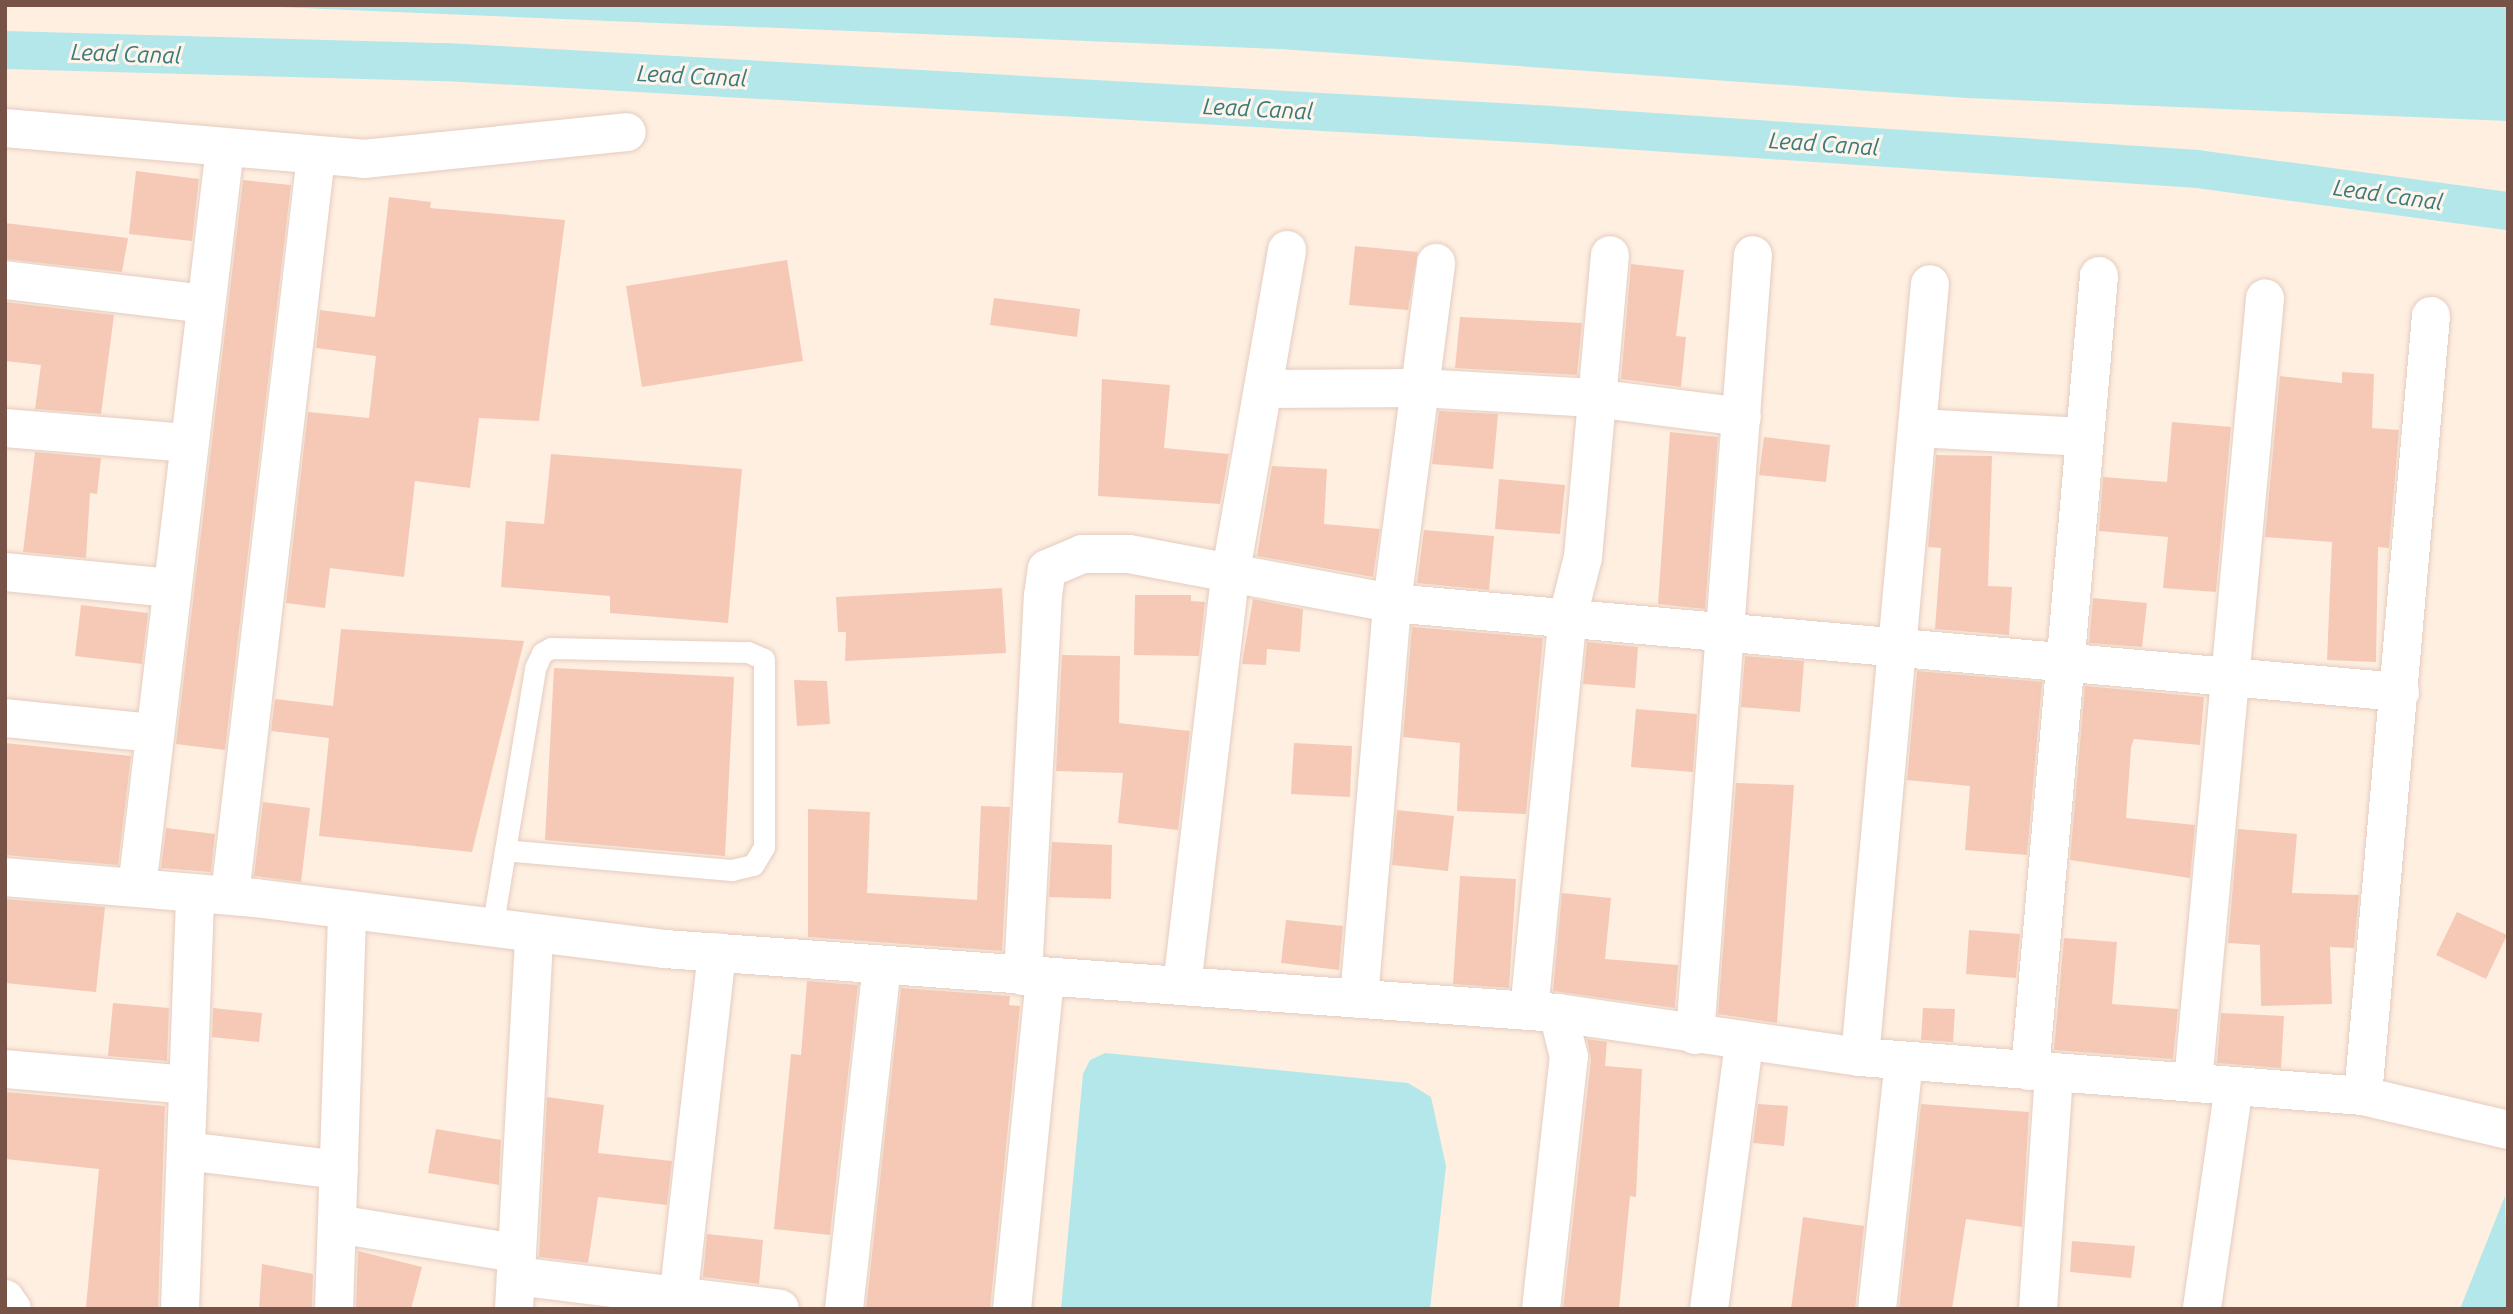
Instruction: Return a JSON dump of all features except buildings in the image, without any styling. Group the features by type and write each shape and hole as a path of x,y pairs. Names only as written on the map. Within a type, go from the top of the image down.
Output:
{"street":[{"path":"5,128 316,156 420,156 627,132"},
{"path":"137,888 152,733 225,148"},
{"path":"180,1309 188,1085 212,894 316,156"},
{"path":"1182,986 1230,577 1287,250"},
{"path":"1541,1309 1569,1057 1544,1012 1567,620 1583,557 1594,398 1610,255"},
{"path":"1695,1035 1754,255"},
{"path":"1359,999 1392,603 1436,263"},
{"path":"2038,1309 2042,1072 2062,662 2099,276"},
{"path":"5,280 205,304"},
{"path":"1860,1057 1930,284"},
{"path":"2193,1082 2265,298"},
{"path":"2363,1096 2431,316"},
{"path":"1263,389 1420,388 1594,398 1742,417"},
{"path":"5,428 188,443"},
{"path":"1917,428 2084,438"},
{"path":"1012,1309 1034,976 1047,569 1082,554 1129,554 1230,577 1392,603 1727,636 2062,662 2228,680 2400,692"},
{"path":"5,572 170,588"},
{"path":"5,718 152,733"},
{"path":"5,877 212,894 534,934 717,952 1544,1012 1744,1043 1860,1057 2363,1096 2502,1129"},
{"path":"334,1309 347,911"},
{"path":"516,1279 534,934"},
{"path":"677,1305 717,952"},
{"path":"844,1309 882,965"},
{"path":"1709,1309 1744,1043"},
{"path":"1877,1309 1904,1061"},
{"path":"5,1069 188,1085"},
{"path":"2202,1308 2234,1086"},
{"path":"186,1150 339,1170"},
{"path":"337,1224 516,1279 677,1305 780,1309"},
{"path":"5,1299 12,1309"}],"lane":[{"path":"492,929 505,850 542,653 551,648 748,652 764,659 764,847 753,865 732,870 505,850"}],"water":[{"path":"228,5 2508,5 2508,121 1967,98 1280,49"},
{"path":"1105,1053 1408,1083 1431,1097 1446,1166 1430,1309 1061,1309 1083,1074 1090,1060"},
{"path":"2505,1196 2508,1309 2460,1309"}],"waterway":[{"name":"Lead Canal","path":"5,50 446,62 1536,124 2197,169 2508,211"}]}
